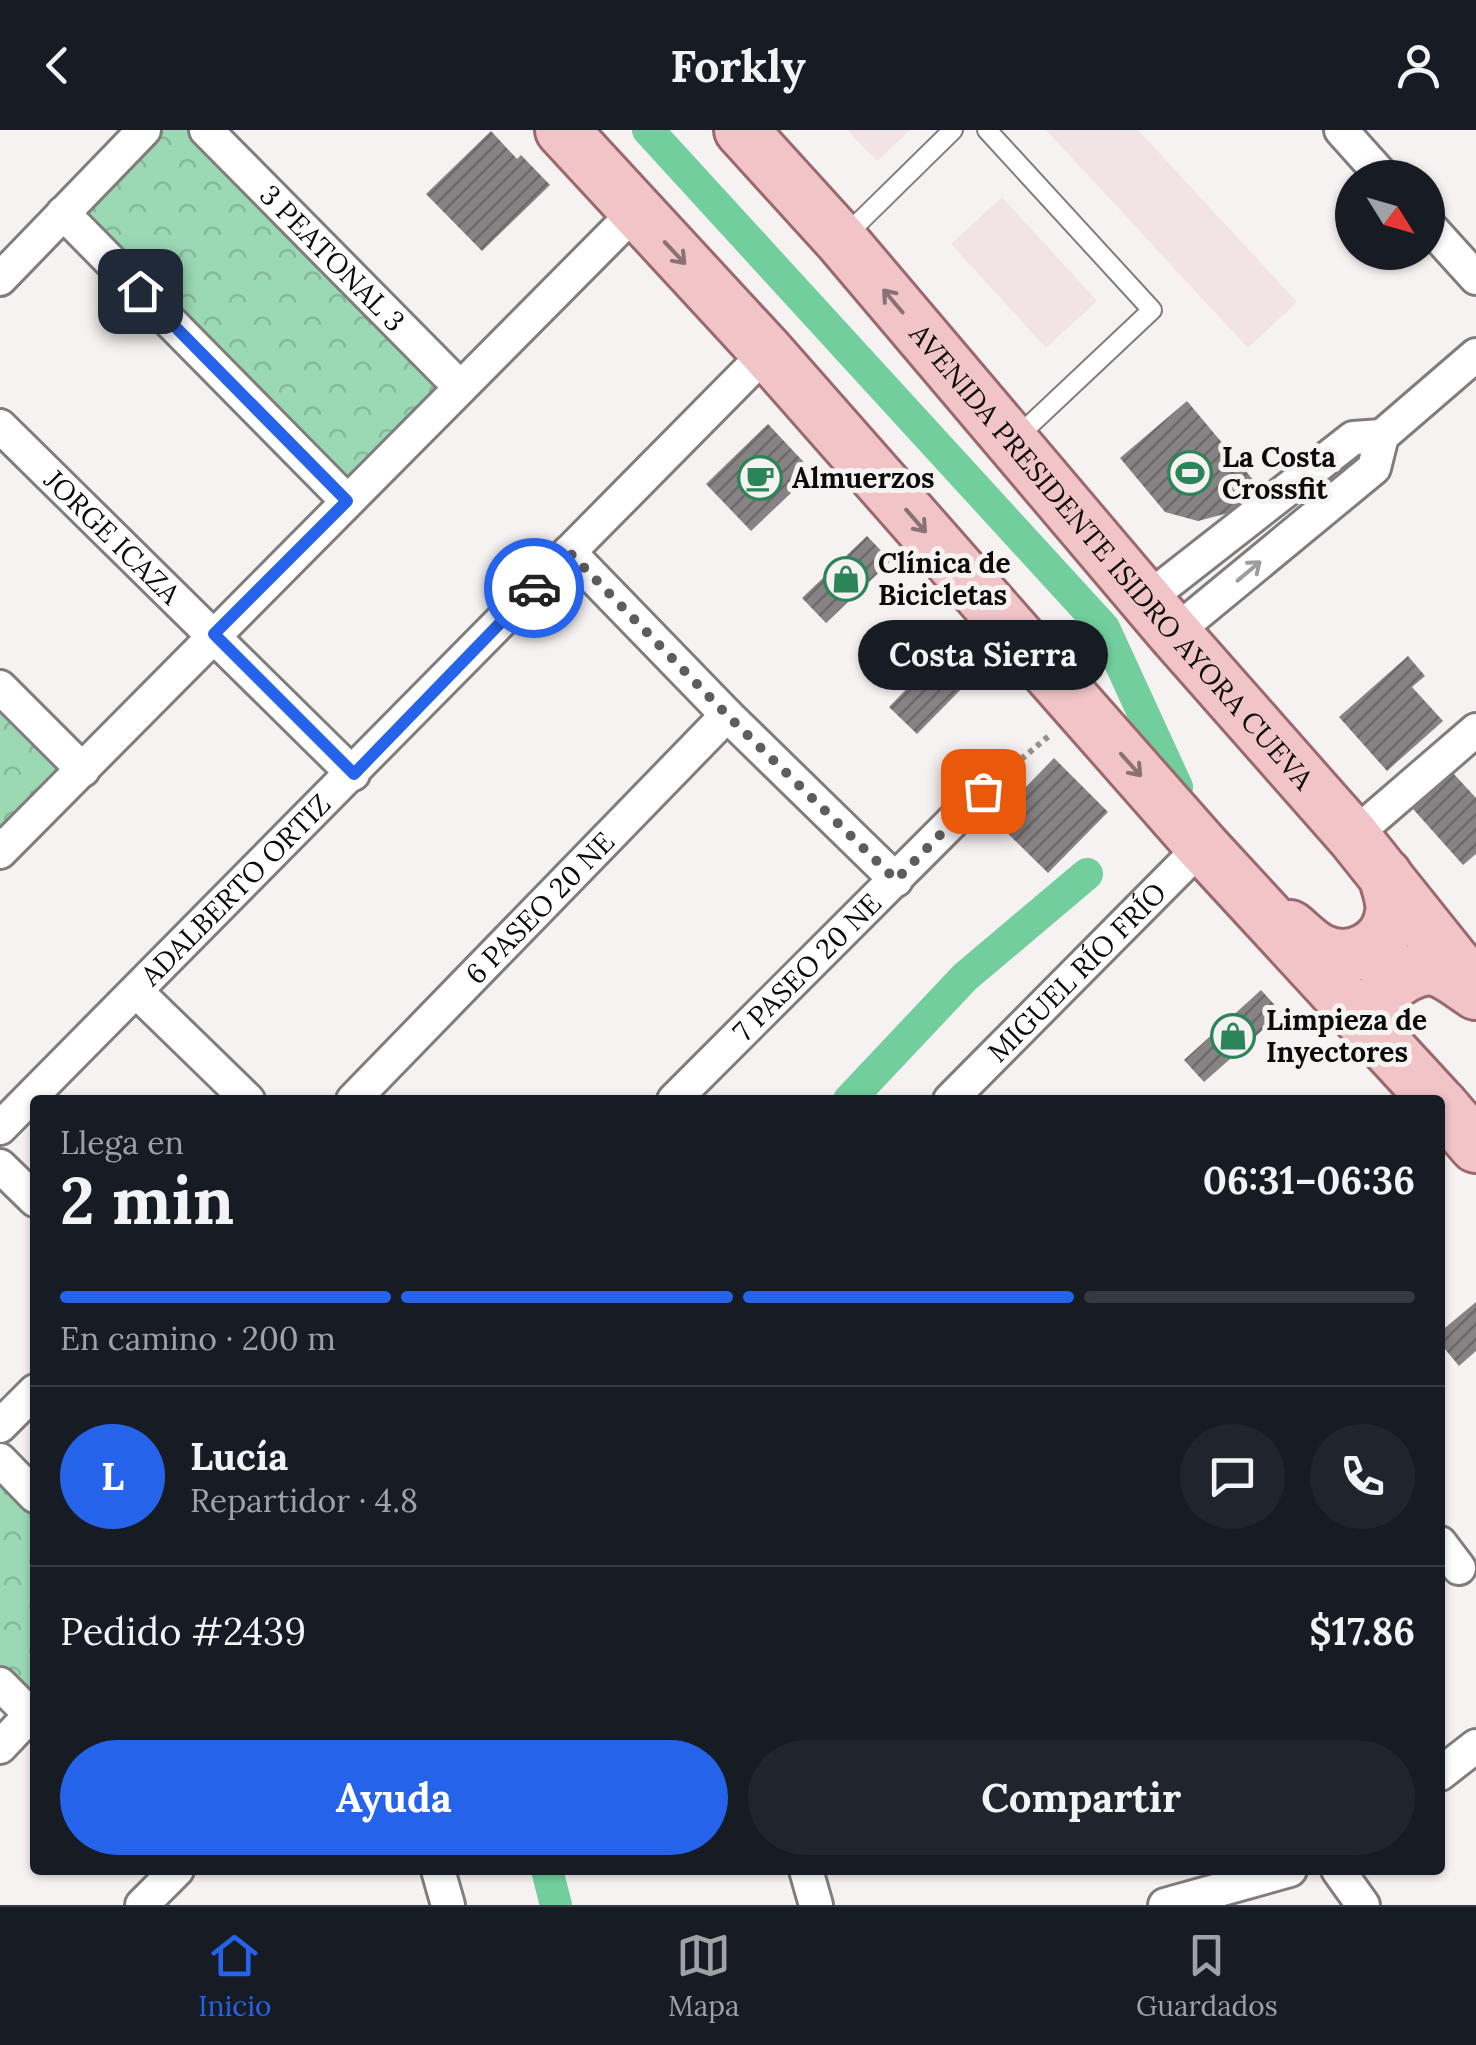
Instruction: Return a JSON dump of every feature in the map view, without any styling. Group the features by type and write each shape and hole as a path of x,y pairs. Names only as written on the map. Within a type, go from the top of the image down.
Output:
{"main road":[{"path":"562,130 767,352 1202,846 1432,1095"},
{"name":"AVENIDA PRESIDENTE ISIDRO AYORA CUEVA","path":"742,130 841,240 1160,617 1369,856 1476,992"},
{"path":"1238,885 1319,950 1342,958 1358,955 1376,943 1390,926 1393,908 1369,856"},
{"path":"1377,1036 1375,1009 1385,992 1418,970 1448,974 1476,992"},
{"path":"1445,1110 1476,1146"}],"street":[{"path":"0,279 144,130"},
{"name":"3 PEATONAL 3","path":"206,130 460,386"},
{"path":"1345,131 1369,160"},
{"path":"0,852 636,211"},
{"path":"63,213 347,501"},
{"path":"1445,244 1476,278"},
{"name":"ADALBERTO ORTIZ","path":"33,1095 767,352"},
{"path":"1160,617 1374,468 1382,436 1476,355"},
{"name":"JORGE ICAZA","path":"0,426 354,774"},
{"path":"569,552 727,715 896,880"},
{"path":"0,687 83,770"},
{"name":"6 PASEO 20 NE","path":"358,1095 727,715"},
{"path":"1369,856 1476,730"},
{"name":"7 PASEO 20 NE","path":"679,1095 983,791"},
{"name":"MIGUEL RÍO FRÍO","path":"955,1095 1202,846"},
{"path":"136,991 243,1095"},
{"name":"ADALBERTO ORTIZ","path":"0,1128 30,1098"},
{"path":"0,1166 30,1195"},
{"path":"0,1426 30,1396"},
{"path":"0,1460 30,1491"},
{"path":"0,1684 30,1709"},
{"path":"0,1747 30,1715"},
{"path":"1445,1770 1476,1746"},
{"path":"142,1905 172,1875"},
{"path":"439,1875 448,1905"},
{"path":"807,1875 816,1905"},
{"path":"1165,1905 1272,1875"},
{"path":"1342,1875 1363,1905"}],"lane":[{"path":"841,240 953,130"},
{"path":"986,130 1152,310 1012,442"}],"path":[{"path":"983,791 1081,708"}],"shaded area":[{"path":"847,130 910,130 877,161"},
{"path":"1046,130 1138,130 1297,302 1248,348"},
{"path":"1002,197 1097,301 1046,348 951,244"}],"green space":[{"path":"144,130 206,130 459,386 347,501 63,213"},
{"path":"0,689 83,770 0,852"},
{"path":"0,1460 30,1491 30,1706 0,1684"}],"building":[{"path":"491,131 517,159 521,155 550,185 482,251 426,194"},
{"name":"La Costa Crossfit","path":"1187,401 1260,488 1232,512 1198,521 1165,512 1120,458"},
{"name":"Almuerzos","path":"768,424 813,472 751,531 706,484"},
{"name":"Clínica de Bicicletas","path":"867,536 891,561 826,623 802,598"},
{"path":"953,641 981,669 917,734 889,707"},
{"path":"1408,656 1425,676 1412,687 1443,721 1387,771 1339,717"},
{"path":"1054,758 1108,812 1048,873 994,820"},
{"path":"1453,773 1476,798 1476,854 1463,865 1413,809"},
{"name":"Limpieza de Inyectores","path":"1261,990 1282,1013 1204,1082 1184,1060"},
{"path":"1476,1302 1476,1351 1459,1366 1445,1349 1445,1328"}],"waterway":[{"path":"648,130 1104,628 1177,787"},
{"path":"854,1095 965,977 1087,874"},
{"path":"548,1875 556,1905"}],"way so far":[{"path":"534,588 569,552 727,715 896,880 983,791"}],"place":[{"name":"La Costa Crossfit","path":"1190,473"},
{"name":"Almuerzos","path":"760,478"},
{"name":"Clínica de Bicicletas","path":"846,579"},
{"name":"Costa Sierra","path":"983,791"},
{"name":"Limpieza de Inyectores","path":"1233,1036"}],"route":[{"path":"140,291 347,501 214,634 354,774 534,588"}]}
